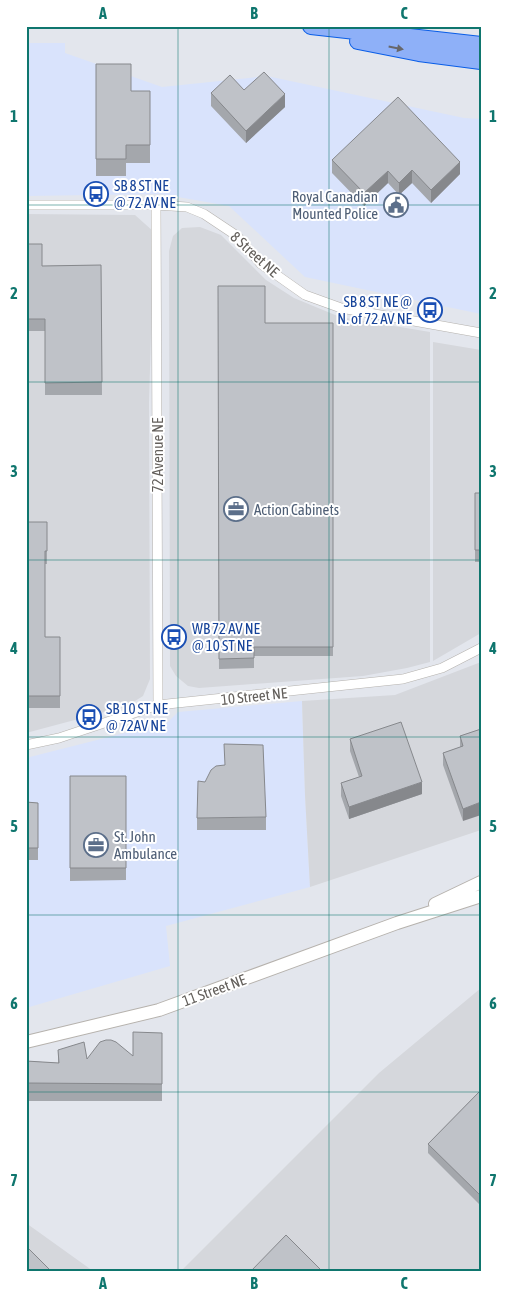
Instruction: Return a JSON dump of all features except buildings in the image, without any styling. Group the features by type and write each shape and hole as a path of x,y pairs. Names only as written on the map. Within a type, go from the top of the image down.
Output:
{"highway":[{"path":"311,26 357,41 481,62"},
{"path":"315,27 481,45"}],"street":[{"name":"8 Street NE","path":"26,204 188,207 204,214 237,236 261,264 305,295 341,308 481,333"},
{"name":"72 Avenue NE","path":"156,205 158,705"},
{"name":"10 Street NE","path":"26,746 59,738 158,705 404,679 442,668 481,648"},
{"name":"11 Street NE","path":"397,923 481,882"},
{"name":"11 Street NE","path":"26,1042 160,1010 397,923 481,896"}],"shaded area":[{"path":"26,43 65,43 65,53 162,87 267,76 464,118 481,119 481,314 305,277 229,206 161,194 26,196"},
{"path":"26,214 135,215 154,232 149,403 150,679 143,696 127,706 26,733"},
{"path":"200,227 221,235 266,280 294,298 340,317 430,332 430,662 363,676 199,688 188,686 176,676 170,666 169,251 173,236 182,228"},
{"path":"433,342 481,350 481,633 433,661"},
{"path":"481,662 481,830 310,887 302,701 395,695"},
{"path":"302,701 310,887 166,926 170,966 26,1008 26,758 168,722 178,712"},
{"path":"481,988 481,1271 181,1271 379,1073"},
{"path":"26,1223 93,1271 26,1271"}],"place":[{"name":"SB 8 ST NE @ 72 AV NE","path":"96,194"},
{"name":"Royal Canadian Mounted Police","path":"396,205"},
{"name":"SB 8 ST NE @ N. of 72 AV NE","path":"430,310"},
{"name":"Action Cabinets","path":"236,509"},
{"name":"WB 72 AV NE @ 10 ST NE","path":"174,637"},
{"name":"SB 10 ST NE @ 72AV NE","path":"89,717"},
{"name":"St. John Ambulance","path":"96,845"}]}
